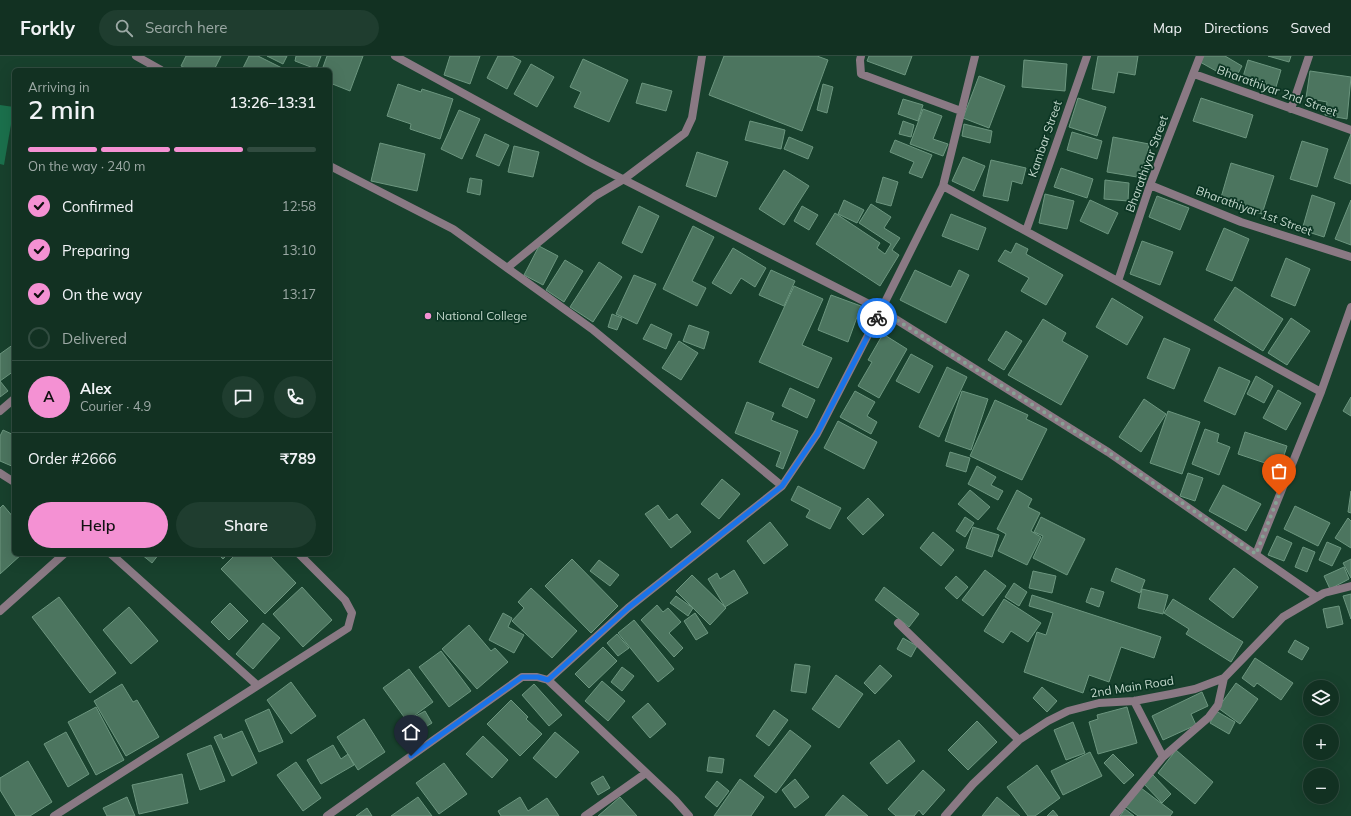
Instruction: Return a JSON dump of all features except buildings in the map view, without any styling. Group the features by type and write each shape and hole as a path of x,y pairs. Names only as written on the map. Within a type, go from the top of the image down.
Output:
{"street":[{"path":"136,56 157,68"},
{"path":"395,56 589,162 881,310 1108,452 1317,597"},
{"path":"507,268 595,196 624,179 684,134 692,118 702,56"},
{"path":"861,56 861,74 961,111"},
{"path":"548,680 628,608 782,486 817,434 943,186 975,56"},
{"name":"Kambar Street","path":"1026,231 1087,56"},
{"name":"Bharathiyar Street","path":"1118,281 1150,185 1200,56"},
{"path":"1291,109 1309,56"},
{"name":"Bharathiyar 2nd Street","path":"1194,74 1351,130"},
{"path":"332,167 453,230 507,268 592,329 782,486"},
{"name":"Bharathiyar 1st Street","path":"1150,185 1241,222 1351,257"},
{"path":"943,186 1321,392"},
{"path":"1256,554 1321,392 1351,307"},
{"path":"0,411 12,401"},
{"path":"0,473 12,481"},
{"path":"0,611 62,556"},
{"path":"113,556 257,685"},
{"path":"54,816 348,628 352,613 345,600 301,556"},
{"name":"2nd Main Road","path":"945,816 973,784 1019,740 1048,721 1068,711 1099,703 1134,701 1195,689 1224,678 1283,617 1324,593 1351,586"},
{"path":"898,623 1019,740"},
{"path":"327,816 522,677 538,677 548,680 675,800 689,816"},
{"path":"1114,816 1163,758 1209,717 1218,705 1224,678"},
{"path":"1134,701 1163,758"},
{"path":"585,816 646,773"}],"green space":[{"path":"0,105 12,107 12,119 4,165 0,164"}],"way so far":[{"path":"877,318 881,310 1108,452 1256,554 1279,495"}],"place":[{"name":"National College","path":"428,316"}],"route":[{"path":"411,756 522,677 538,677 548,680 628,608 782,486 817,434 877,318"}]}
